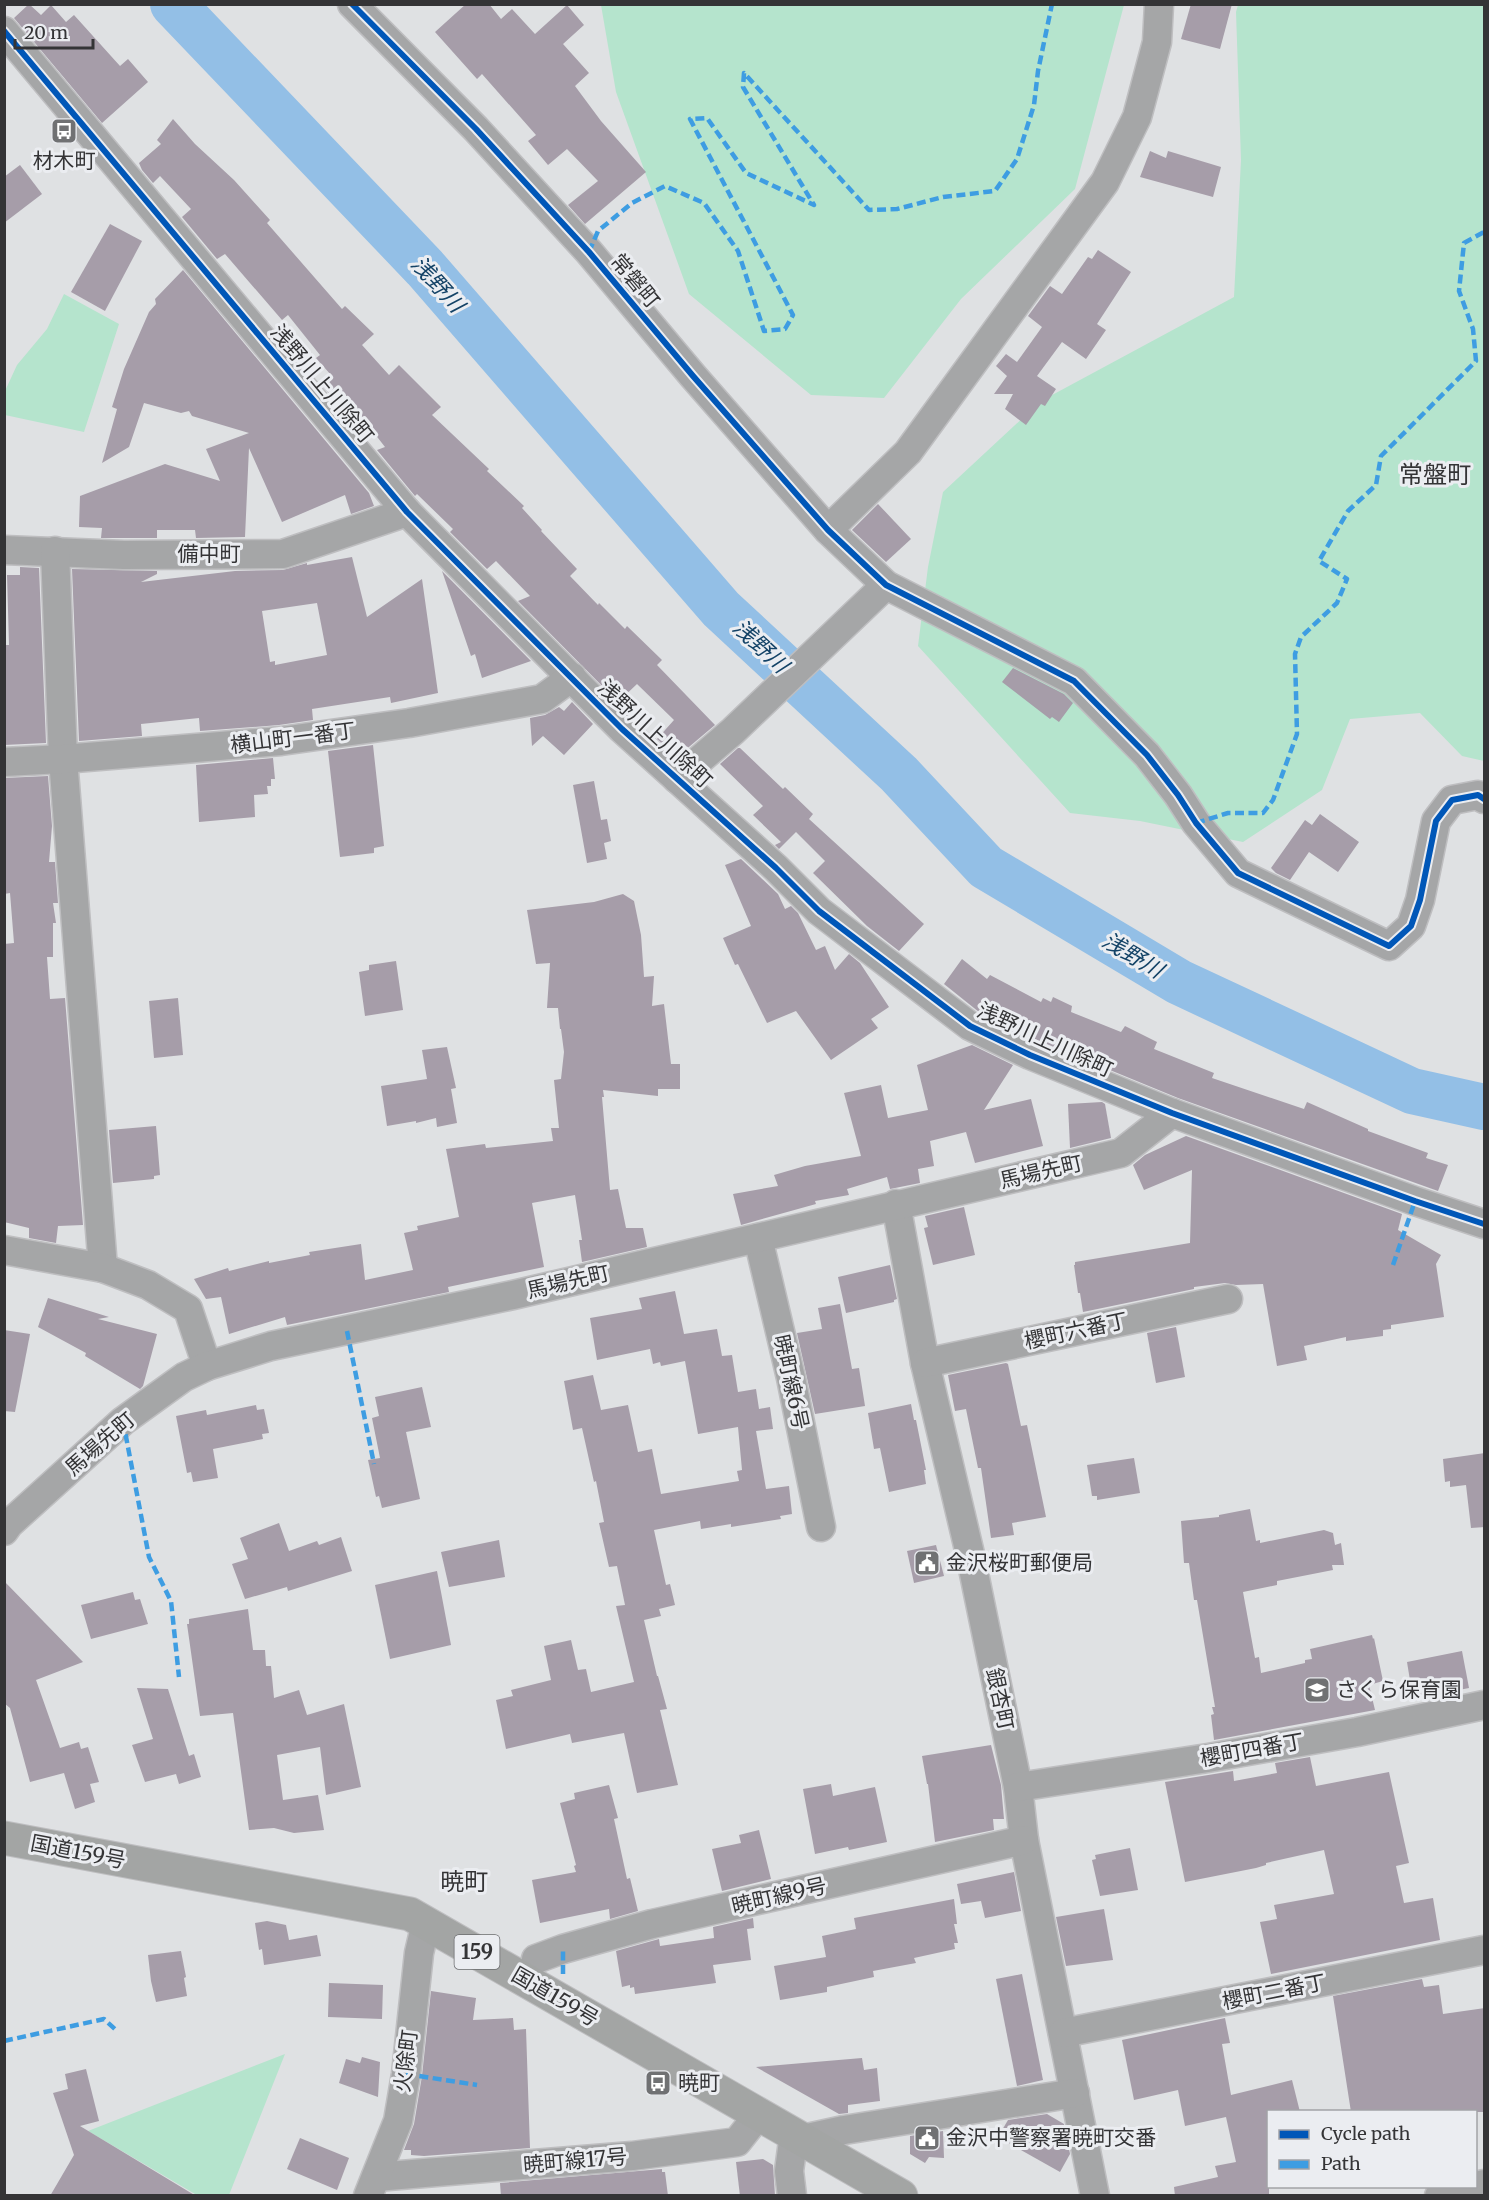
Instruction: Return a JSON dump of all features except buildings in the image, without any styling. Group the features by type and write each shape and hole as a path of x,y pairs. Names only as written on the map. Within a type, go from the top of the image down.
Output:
{"highway":[{"name":"国道159号","path":"4,1838 410,1914 901,2196"}],"street":[{"path":"828,530 908,452 1105,183 1137,117 1157,42 1159,4"},
{"name":"常磐町","path":"360,7 589,252 828,530 886,585 1074,681 1148,755 1196,823 1238,873 1389,946 1411,926 1420,900 1436,821 1452,800 1478,795 1485,799"},
{"name":"浅野川上川除町","path":"4,31 407,512 622,729 776,868 819,911 970,1026 1030,1054 1172,1113 1485,1224"},
{"name":"備中町","path":"4,550 124,555 283,554 407,512"},
{"path":"55,551 63,759 103,1268"},
{"path":"677,779 733,731 886,585"},
{"name":"横山町一番丁","path":"4,762 281,741 410,723 542,699 572,677"},
{"name":"馬場先町","path":"4,1531 123,1421 184,1377 207,1366 272,1346 513,1295 896,1204 1121,1154 1172,1113"},
{"name":"銀杏町","path":"896,1204 925,1363 970,1554 1018,1787 1024,1840 1095,2196"},
{"name":"暁町線6号","path":"758,1238 791,1378 821,1527"},
{"path":"4,1250 103,1268 148,1285 188,1309 207,1366"},
{"name":"櫻町六番丁","path":"925,1363 1228,1299"},
{"name":"櫻町四番丁","path":"1018,1787 1345,1734 1485,1705"},
{"name":"暁町線9号","path":"536,1959 652,1924 1024,1840"},
{"name":"火除町","path":"372,2186 398,2121 406,2074 419,1953 426,1923"},
{"name":"櫻町二番丁","path":"1063,2033 1485,1950"},
{"path":"792,2196 789,2171 798,2137 1075,2093"},
{"name":"暁町線17号","path":"372,2186 442,2184 738,2142 759,2114"},
{"path":"1440,2196 1470,2188"}],"green space":[{"path":"601,5 1124,5 1075,189 961,299 884,398 811,395 689,294 616,92"},
{"path":"1238,5 1484,5 1484,761 1462,756 1420,713 1350,719 1322,790 1243,842 1140,821 1070,813 918,646 928,567 943,492 1041,401 1234,297 1241,160 1236,12"},
{"path":"64,294 119,324 84,432 5,415 5,391 17,365 47,329"},
{"path":"285,2054 229,2195 195,2195 88,2131"}],"waterway":[{"name":"浅野川","path":"173,4 425,268 721,609 899,774 986,867 1179,982 1412,1091 1484,1107"}],"marked path":[{"path":"589,252 598,231 632,203 665,186 704,203 738,251 764,331 785,329 793,315 690,119 707,118 746,173 814,205 743,87 744,73 869,210 897,209 943,197 995,191 1017,159 1034,105 1038,71 1052,4"},
{"path":"1196,823 1228,813 1263,813 1273,800 1297,734 1295,654 1301,637 1337,603 1347,579 1319,561 1348,511 1376,485 1381,456 1476,361 1473,329 1459,291 1464,243 1484,232"},
{"path":"1393,1265 1415,1201"},
{"path":"347,1331 374,1464"},
{"path":"123,1421 149,1557 171,1601 179,1677"},
{"path":"563,1949 563,1974"},
{"path":"4,2041 104,2019 117,2031"},
{"path":"406,2074 477,2085"}],"cycle path":[{"path":"352,4 476,129 589,252 693,376 828,530 886,585 1074,681 1147,755 1196,823 1238,873 1389,946 1411,926 1420,900 1436,821 1452,800 1478,795 1484,799"},
{"path":"4,31 407,512 622,729 776,868 819,911 970,1026 1030,1055 1172,1113 1484,1224"}],"place":[{"name":"材木町","path":"64,131"},
{"name":"金沢桜町郵便局","path":"927,1563"},
{"name":"さくら保育園","path":"1317,1690"},
{"name":"暁町","path":"658,2083"},
{"name":"金沢中警察署暁町交番","path":"927,2138"}],"district":[{"name":"常盤町","path":"1435,475"},
{"name":"暁町","path":"464,1882"}]}
